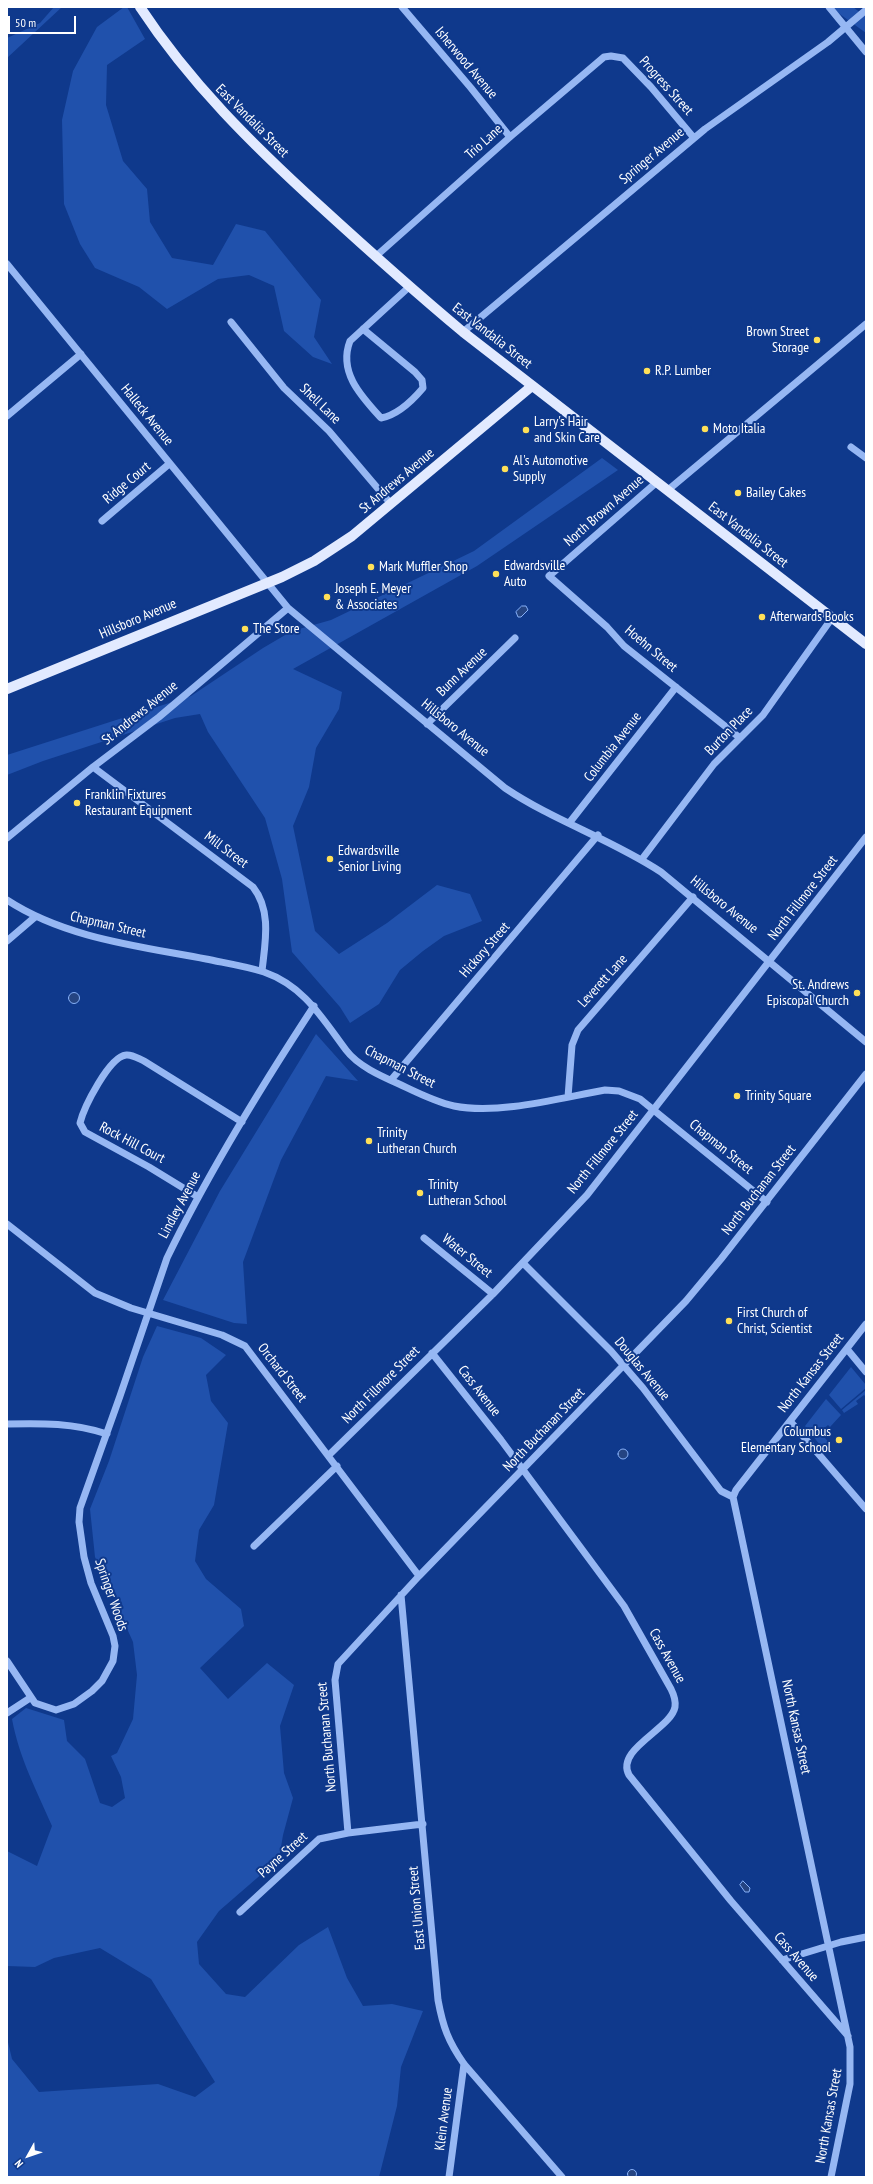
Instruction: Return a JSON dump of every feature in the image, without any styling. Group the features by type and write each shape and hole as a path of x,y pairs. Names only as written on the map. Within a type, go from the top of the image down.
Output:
{"main road":[{"name":"East Vandalia Street","path":"140,7 175,58 234,125 375,257 463,332 866,644"},
{"name":"St Andrews Avenue","path":"269,582 314,561 352,536 532,386"},
{"name":"Hillsboro Avenue","path":"7,689 269,582"}],"street":[{"name":"Isherwood Avenue","path":"402,7 471,88 510,137"},
{"path":"829,7 866,52"},
{"name":"Springer Avenue","path":"463,332 694,138 828,42 866,10"},
{"name":"Trio Lane","path":"375,257 510,137 604,57 615,56"},
{"name":"Progress Street","path":"615,56 623,58 651,87 694,138"},
{"name":"Halleck Avenue","path":"7,264 169,464 269,582"},
{"path":"363,329 416,372 422,380 423,388 416,397 390,417 381,418 360,396 351,380 346,362 346,351 350,341 363,329 410,287"},
{"name":"Shell Lane","path":"231,322 284,388 329,431 391,504"},
{"path":"668,490 866,324"},
{"path":"7,416 81,354"},
{"path":"852,447 866,458"},
{"name":"Ridge Court","path":"102,521 169,464"},
{"name":"North Brown Avenue","path":"549,576 657,482"},
{"name":"Hoehn Street","path":"549,576 607,627 624,646 740,738"},
{"name":"Hillsboro Avenue","path":"269,582 288,608 505,788 536,806 598,836 642,860 693,897 866,1042"},
{"name":"St Andrews Avenue","path":"7,838 93,767 159,716 288,608"},
{"name":"Burton Place","path":"642,860 714,764 763,715 832,618"},
{"name":"Bunn Avenue","path":"427,724 515,638"},
{"name":"Columbia Avenue","path":"570,822 676,687"},
{"name":"Mill Street","path":"93,767 253,887 258,893 265,912 265,940 262,971"},
{"name":"Hickory Street","path":"391,1080 598,836"},
{"name":"North Fillmore Street","path":"328,1455 493,1294 587,1195 866,837"},
{"name":"Leverett Lane","path":"568,1097 567,1085 572,1045 578,1030 693,897"},
{"name":"Chapman Street","path":"7,900 36,917 63,928 94,936 262,971 289,984 314,1006 352,1056 391,1080 441,1102 485,1110 605,1090 619,1091 640,1099 767,1202"},
{"path":"7,941 36,917"},
{"name":"Lindley Avenue","path":"107,1434 167,1258 198,1197 242,1122 314,1006"},
{"name":"Rock Hill Court","path":"198,1197 166,1176 85,1132 80,1123 92,1096 114,1062 120,1057 129,1055 144,1061 242,1122"},
{"name":"North Buchanan Street","path":"348,1833 335,1671 343,1657 419,1576 686,1301 767,1202 866,1074"},
{"name":"Orchard Street","path":"7,1224 95,1293 148,1314 207,1330 235,1340 245,1346 419,1576"},
{"name":"Water Street","path":"424,1238 493,1294"},
{"name":"Douglas Avenue","path":"523,1262 582,1320 624,1366 721,1491 734,1497"},
{"name":"North Kansas Street","path":"831,2177 850,2084 851,2064 849,2036 734,1497 736,1490 866,1324"},
{"path":"847,1349 866,1372"},
{"name":"Cass Avenue","path":"432,1353 523,1470 624,1606 675,1698 673,1713 629,1757 626,1764 627,1771 731,1901 849,2036"},
{"path":"790,1421 866,1510"},
{"path":"7,1424 63,1424 81,1426 107,1434"},
{"name":"Springer Woods","path":"7,1661 35,1704 51,1709 64,1709 92,1691 102,1681 113,1661 115,1646 113,1636 91,1584 84,1557 79,1522 81,1501 107,1434"},
{"path":"254,1546 337,1466"},
{"name":"East Union Street","path":"401,1595 440,2007 448,2040 464,2064 562,2177"},
{"path":"7,1713 30,1698"},
{"name":"Payne Street","path":"240,1912 314,1843 325,1837 423,1824"},
{"path":"782,1960 866,1937"},
{"name":"Klein Avenue","path":"449,2177 464,2064"}],"shaded area":[{"path":"54,7 62,7 7,58 7,38 40,23"},
{"path":"124,7 127,7 145,39 107,65 106,105 123,161 147,189 150,222 172,258 213,265 236,224 265,231 321,300 314,337 332,364 313,357 284,331 274,286 249,275 218,279 167,309 139,287 95,268 80,244 64,204 62,120 73,71 97,27"},
{"path":"830,7 853,7 866,17 866,33"},
{"path":"602,458 618,470 477,566 293,669 342,692 339,709 316,748 309,787 293,826 315,931 339,954 387,923 437,885 470,894 482,921 444,936 423,951 400,970 379,1004 350,1023 340,1007 292,952 282,879 265,818 208,732 200,714 175,718 43,761 7,775 7,755 191,696 263,648 292,631 331,620 474,551"},
{"path":"522,606 526,606 528,610 521,617 518,617 516,612"},
{"path":"74,992 78,994 80,998 78,1002 74,1004 70,1002 68,998 70,994"},
{"path":"316,1034 358,1081 326,1076 281,1160 243,1262 247,1324 234,1323 163,1300 220,1191"},
{"path":"157,1326 201,1338 226,1355 206,1375 211,1401 228,1423 214,1505 199,1530 195,1561 206,1579 241,1609 244,1626 200,1668 228,1699 267,1663 294,1685 280,1726 284,1773 293,1798 283,1835 279,1859 219,1911 197,1942 199,1964 226,1994 245,1997 299,1945 328,1927 347,1978 363,2006 392,2004 423,2011 401,2067 397,2106 379,2177 7,2177 7,2038 12,2059 39,2092 158,2084 195,2097 215,2082 151,1979 100,1948 54,1958 35,1967 7,1966 7,1851 37,1866 52,1826 24,1761 12,1719 26,1708 64,1720 67,1741 85,1759 100,1803 112,1807 125,1798 121,1777 111,1756 117,1753 133,1719 137,1675 133,1642 95,1557 90,1509 109,1461 143,1357"},
{"path":"851,1367 866,1385 866,1388 841,1409 829,1395"},
{"path":"866,1390 866,1397 864,1395 856,1401 858,1404 844,1413 842,1410"},
{"path":"826,1399 841,1415 830,1427 828,1425 820,1432 830,1444 824,1450 805,1426"},
{"path":"621,1449 625,1449 627,1450 627,1458 621,1459 618,1456 618,1452"},
{"path":"743,1881 750,1888 749,1892 745,1892 740,1885"},
{"path":"632,2169 637,2174 632,2179 627,2174"}],"place":[{"name":"Brown Street Storage","path":"817,340"},
{"name":"R.P. Lumber","path":"647,371"},
{"name":"Moto Italia","path":"705,429"},
{"name":"Larry's Hair and Skin Care","path":"526,430"},
{"name":"Al's Automotive Supply","path":"505,469"},
{"name":"Bailey Cakes","path":"738,493"},
{"name":"Mark Muffler Shop","path":"371,567"},
{"name":"Edwardsville Auto","path":"496,574"},
{"name":"Joseph E. Meyer & Associates","path":"327,597"},
{"name":"Afterwards Books","path":"762,617"},
{"name":"The Store","path":"245,629"},
{"name":"Franklin Fixtures Restaurant Equipment","path":"77,803"},
{"name":"Edwardsville Senior Living","path":"330,859"},
{"name":"St. Andrews Episcopal Church","path":"857,993"},
{"name":"Trinity Square","path":"737,1096"},
{"name":"Trinity Lutheran Church","path":"369,1141"},
{"name":"Trinity Lutheran School","path":"420,1193"},
{"name":"First Church of Christ, Scientist","path":"729,1321"},
{"name":"Columbus Elementary School","path":"839,1440"}]}
